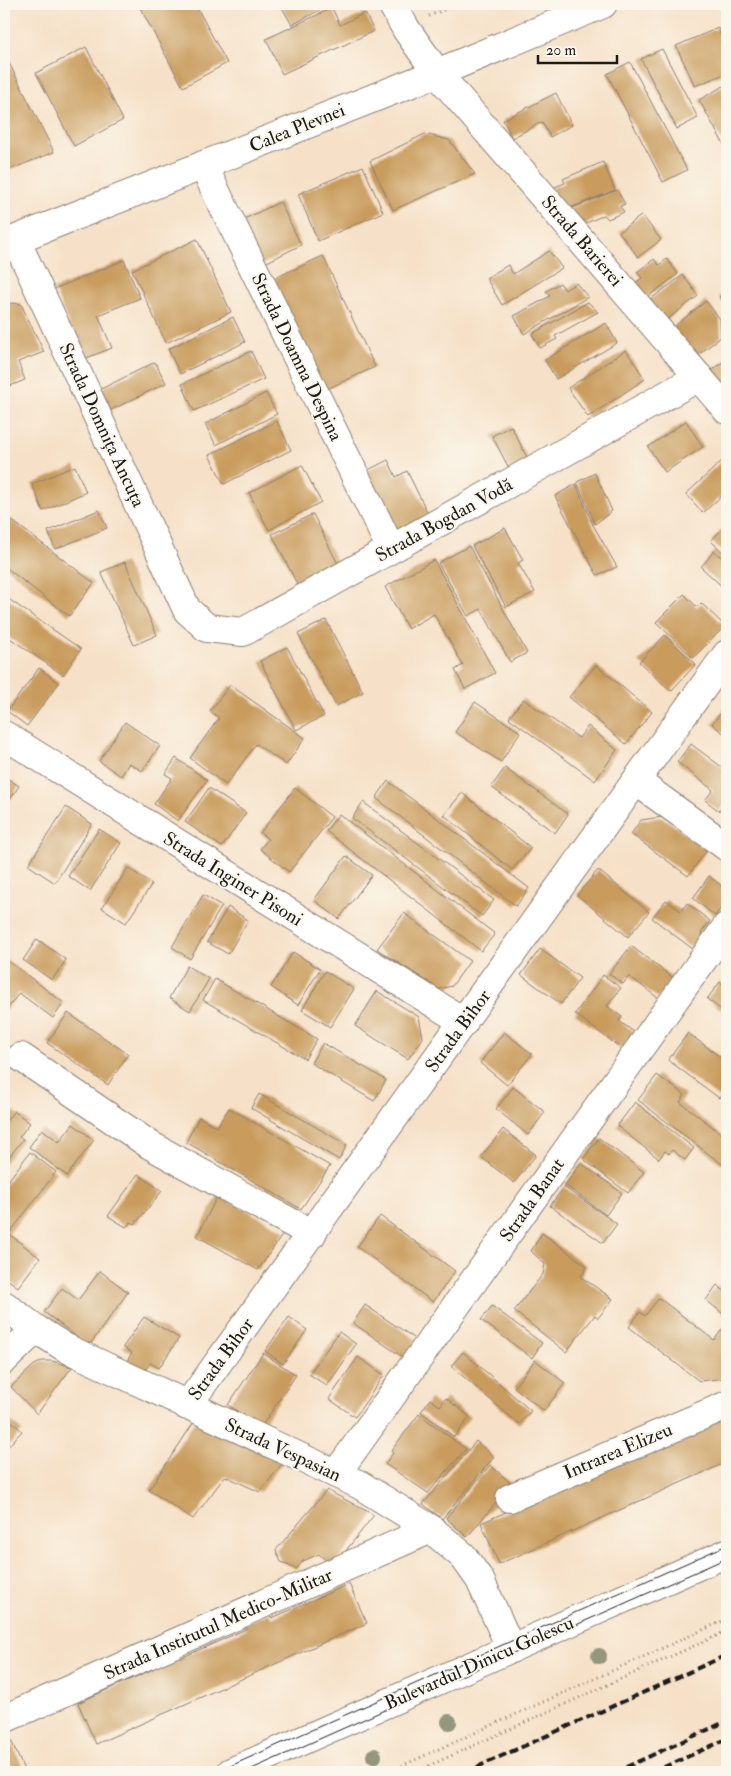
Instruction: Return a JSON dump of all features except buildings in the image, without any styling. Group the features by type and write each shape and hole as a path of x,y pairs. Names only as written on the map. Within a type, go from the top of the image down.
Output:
{"street":[{"name":"Strada Barierei","path":"392,4 406,29 437,73 727,410"},
{"name":"Calea Plevnei","path":"10,242 602,6"},
{"name":"Strada Doamna Despina","path":"203,165 391,550"},
{"name":"Strada Domnița Ancuța","path":"10,242 188,610"},
{"name":"Strada Bogdan Vodă","path":"188,610 207,628 243,632 699,377"},
{"name":"Strada Bihor","path":"188,1406 727,654"},
{"name":"Strada Inginer Pisoni","path":"4,735 464,1022"},
{"path":"636,781 727,847"},
{"name":"Strada Banat","path":"336,1474 727,926"},
{"path":"21,1057 68,1091 150,1145 312,1234"},
{"name":"Strada Vespasian","path":"4,1305 66,1348 336,1474 383,1498 431,1530 463,1556 480,1580 511,1649"},
{"path":"4,1360 36,1329"},
{"name":"Intrarea Elizeu","path":"510,1498 727,1405"},
{"name":"Strada Institutul Medico-Militar","path":"4,1719 431,1530"},
{"name":"Bulevardul Dinicu Golescu","path":"231,1772 727,1553"}],"path":[{"path":"388,1772 727,1619"},
{"path":"415,1772 727,1631"}],"tram line":[{"path":"217,1772 727,1545"},
{"path":"245,1772 727,1558"}],"railway":[{"path":"466,1772 727,1655"},
{"path":"615,1772 727,1721"},
{"path":"653,1772 727,1739"}]}
